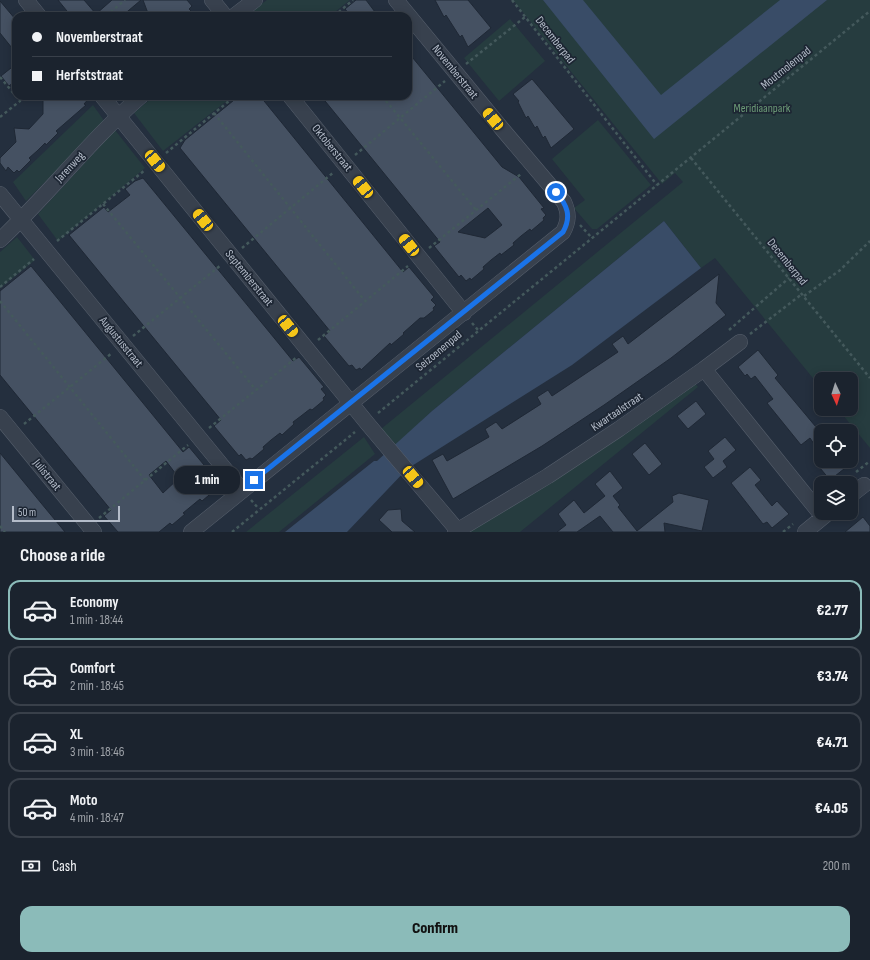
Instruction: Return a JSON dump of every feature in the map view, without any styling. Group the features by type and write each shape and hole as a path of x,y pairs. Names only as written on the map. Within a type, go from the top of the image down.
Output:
{"street":[{"path":"26,0 36,12"},
{"path":"212,0 222,12"},
{"path":"239,12 255,0"},
{"name":"Novemberstraat","path":"396,0 406,12"},
{"name":"Novemberstraat","path":"412,20 564,202 568,211 568,221 563,232 464,313"},
{"name":"Septemberstraat","path":"105,100 367,423 457,531"},
{"name":"Jarenweg","path":"0,240 21,220 118,116 136,100"},
{"name":"Oktoberstraat","path":"293,100 464,313"},
{"name":"Augustusstraat","path":"0,194 242,490"},
{"path":"191,532 464,313"},
{"name":"Kwartaalstraat","path":"457,531 548,476 619,429 740,342"},
{"path":"704,369 814,502"},
{"name":"Julistraat","path":"0,417 94,532"},
{"path":"858,490 864,485"},
{"path":"805,532 819,520"}],"path":[{"path":"110,12 121,1 125,0"},
{"path":"339,12 353,0"},
{"name":"Decemberpad","path":"512,0 657,185"},
{"name":"Moutmolenpad","path":"657,185 870,11"},
{"path":"13,433 232,256 455,72 525,17"},
{"path":"0,77 12,91"},
{"path":"0,287 230,100"},
{"path":"385,100 476,210"},
{"path":"0,117 20,101"},
{"path":"214,113 289,209 365,301"},
{"name":"Decemberpad","path":"690,158 870,378"},
{"name":"Seizoenenpad","path":"232,532 657,185"},
{"path":"102,204 256,390"},
{"path":"740,342 803,295 839,271 870,241"},
{"path":"727,332 789,278"},
{"path":"0,301 145,480"},
{"path":"0,526 5,532"}],"green space":[{"path":"267,0 350,0 335,12 250,12"},
{"name":"Meridiaanpark","path":"513,0 870,0 870,448 858,433 858,424 850,424 844,416 858,416 858,372 814,372 814,379 715,258 701,268 664,221 432,411 396,445 381,429 683,182 675,173 662,184"},
{"path":"510,19 545,61 499,101 464,58"},
{"path":"149,100 228,100 163,151 134,113"},
{"path":"93,105 105,122 26,201 13,182"},
{"path":"598,120 651,185 597,229 592,229 574,208 585,200 552,159"},
{"path":"115,130 145,168 58,241 38,214"},
{"path":"17,237 35,260 0,288 0,252"},
{"path":"694,382 698,387 520,532 469,532"},
{"path":"364,437 375,454 279,532 246,532"}],"water":[{"path":"543,0 583,0 661,95 780,0 827,0 654,139"},
{"path":"664,221 701,268 572,365 407,469 347,532 285,532 374,461 377,461 432,411"}],"building":[{"path":"58,0 84,0 94,12 68,12"},
{"path":"112,0 141,0 127,12 98,12"},
{"path":"143,0 187,0 192,6 189,9 191,11 190,12 148,12"},
{"path":"356,0 366,0 375,12 348,12 345,9"},
{"path":"435,0 468,0 491,28 468,47 462,35 460,37 446,15 444,17"},
{"path":"0,1 12,15 12,48 0,33"},
{"path":"412,57 502,167 519,177 544,208 541,209 546,215 543,218 544,220 531,231 530,229 521,236 513,243 514,245 501,255 500,253 491,260 483,267 484,269 471,280 470,278 466,281 461,275 459,277 434,246 440,242 324,100 412,100","holes":["488,208 502,225 485,238 458,232"]},
{"path":"12,67 12,83 9,86 1,76"},
{"path":"532,79 574,129 551,148 545,136 543,138 537,126 535,128 528,116 526,118 518,102 519,101 513,94"},
{"path":"43,100 88,100 84,104 86,105 56,131 58,133 46,145 45,143 29,158 31,160 19,172 17,170 14,173 8,167 6,171 0,163 0,158 16,142 14,128 29,129 43,114"},
{"path":"234,100 263,100 403,272 409,267 434,297 431,300 436,305 433,308 434,310 424,318 420,318 403,333 404,334 391,345 390,343 361,370 360,368 356,370 352,365 349,366 324,336 330,331 180,148 185,140"},
{"path":"143,178 293,361 299,357 324,387 321,389 326,395 323,398 324,400 312,410 310,409 293,422 294,424 282,435 280,433 271,440 263,447 264,449 252,459 250,458 246,460 241,454 239,456 214,426 221,420 69,235 104,207 108,212 130,195 125,189 135,181"},
{"path":"31,266 183,452 189,447 214,477 212,479 217,485 213,488 215,490 202,501 200,499 183,513 185,514 172,525 170,523 159,532 118,532 104,516 111,510 0,375 0,291","holes":["166,461 179,478 163,493 149,475"]},
{"path":"719,274 716,303 726,315 671,358 604,405 542,446 453,499 432,460 443,454 447,461 489,437 485,429 496,422 502,429 541,404 537,397 548,390 552,396 618,352 612,344 623,336 628,344"},
{"path":"758,350 778,375 775,378 814,425 814,444 810,438 801,445 767,403 773,399 755,376 751,379 747,374 745,376 738,367"},
{"path":"696,401 706,414 688,429 677,416"},
{"path":"725,437 736,450 723,461 727,467 713,478 704,467 714,459 708,451"},
{"path":"645,443 662,464 649,475 632,454"},
{"path":"0,453 41,503 65,532 0,532"},
{"path":"750,467 761,480 755,485 772,506 777,501 789,514 772,528 767,522 763,524 731,483"},
{"path":"820,468 845,468 835,476 827,476"},
{"path":"610,471 623,488 613,496 620,505 618,507 637,531 673,502 672,496 679,493 709,500 702,531 664,523 665,532 613,532 600,516 577,532 557,532 566,525 558,514 574,500 584,513 605,496 595,484"},
{"path":"401,509 402,521 415,532 392,532 379,520 388,510"},
{"path":"863,517 870,526 870,532 845,532"}],"route":[{"path":"254,480 352,403 563,232 568,221 568,211 564,202 556,192"}]}
